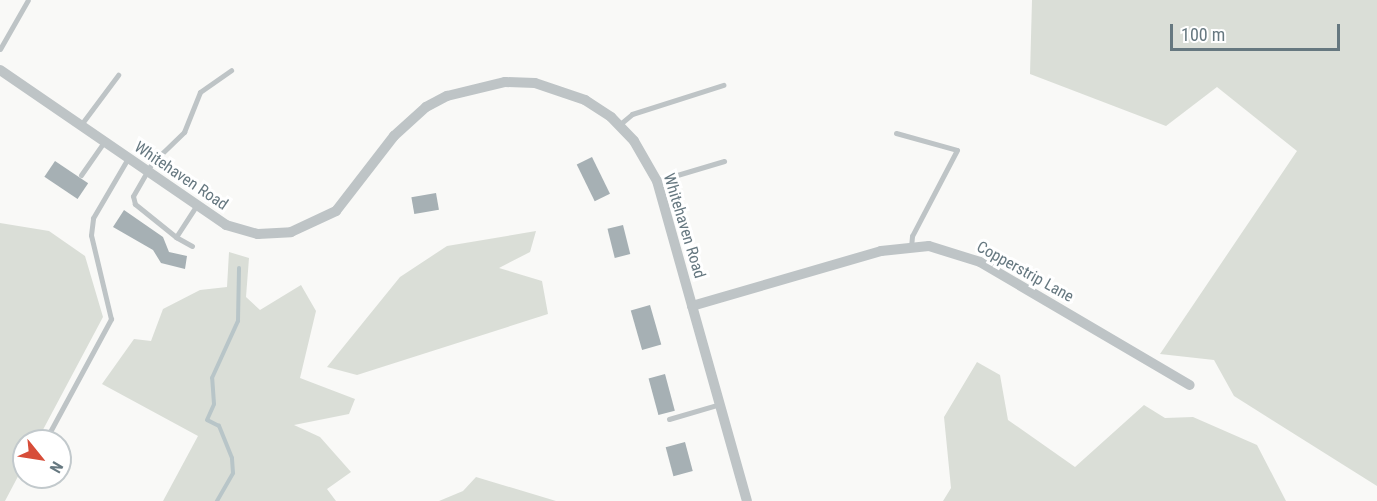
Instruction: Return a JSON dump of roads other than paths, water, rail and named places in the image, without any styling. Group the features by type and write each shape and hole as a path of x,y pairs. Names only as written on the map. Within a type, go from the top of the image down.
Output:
{"street":[{"name":"Whitehaven Road","path":"0,70 226,225 258,234 291,232 317,223 351,195 394,136 426,107 472,87 536,82 585,100 619,125 634,141 657,181 747,501"},
{"name":"Copperstrip Lane","path":"692,306 881,251 911,248 951,250 980,262 1190,385"}],"lane":[{"path":"0,49 28,0"},
{"path":"192,246 176,237 135,204 133,196 146,171 184,132 200,93 231,70"},
{"path":"80,126 118,75"},
{"path":"619,125 632,114 723,85"},
{"path":"896,133 957,150 912,236 911,248"},
{"path":"81,175 104,142"},
{"path":"51,429 111,319 91,235 93,218 128,158"},
{"path":"657,181 724,160"},
{"path":"176,237 197,205"},
{"path":"669,419 720,404"}],"waterway":[{"path":"217,501 233,473 232,458 219,426 207,420 214,404 212,378 238,321 239,268"}]}
